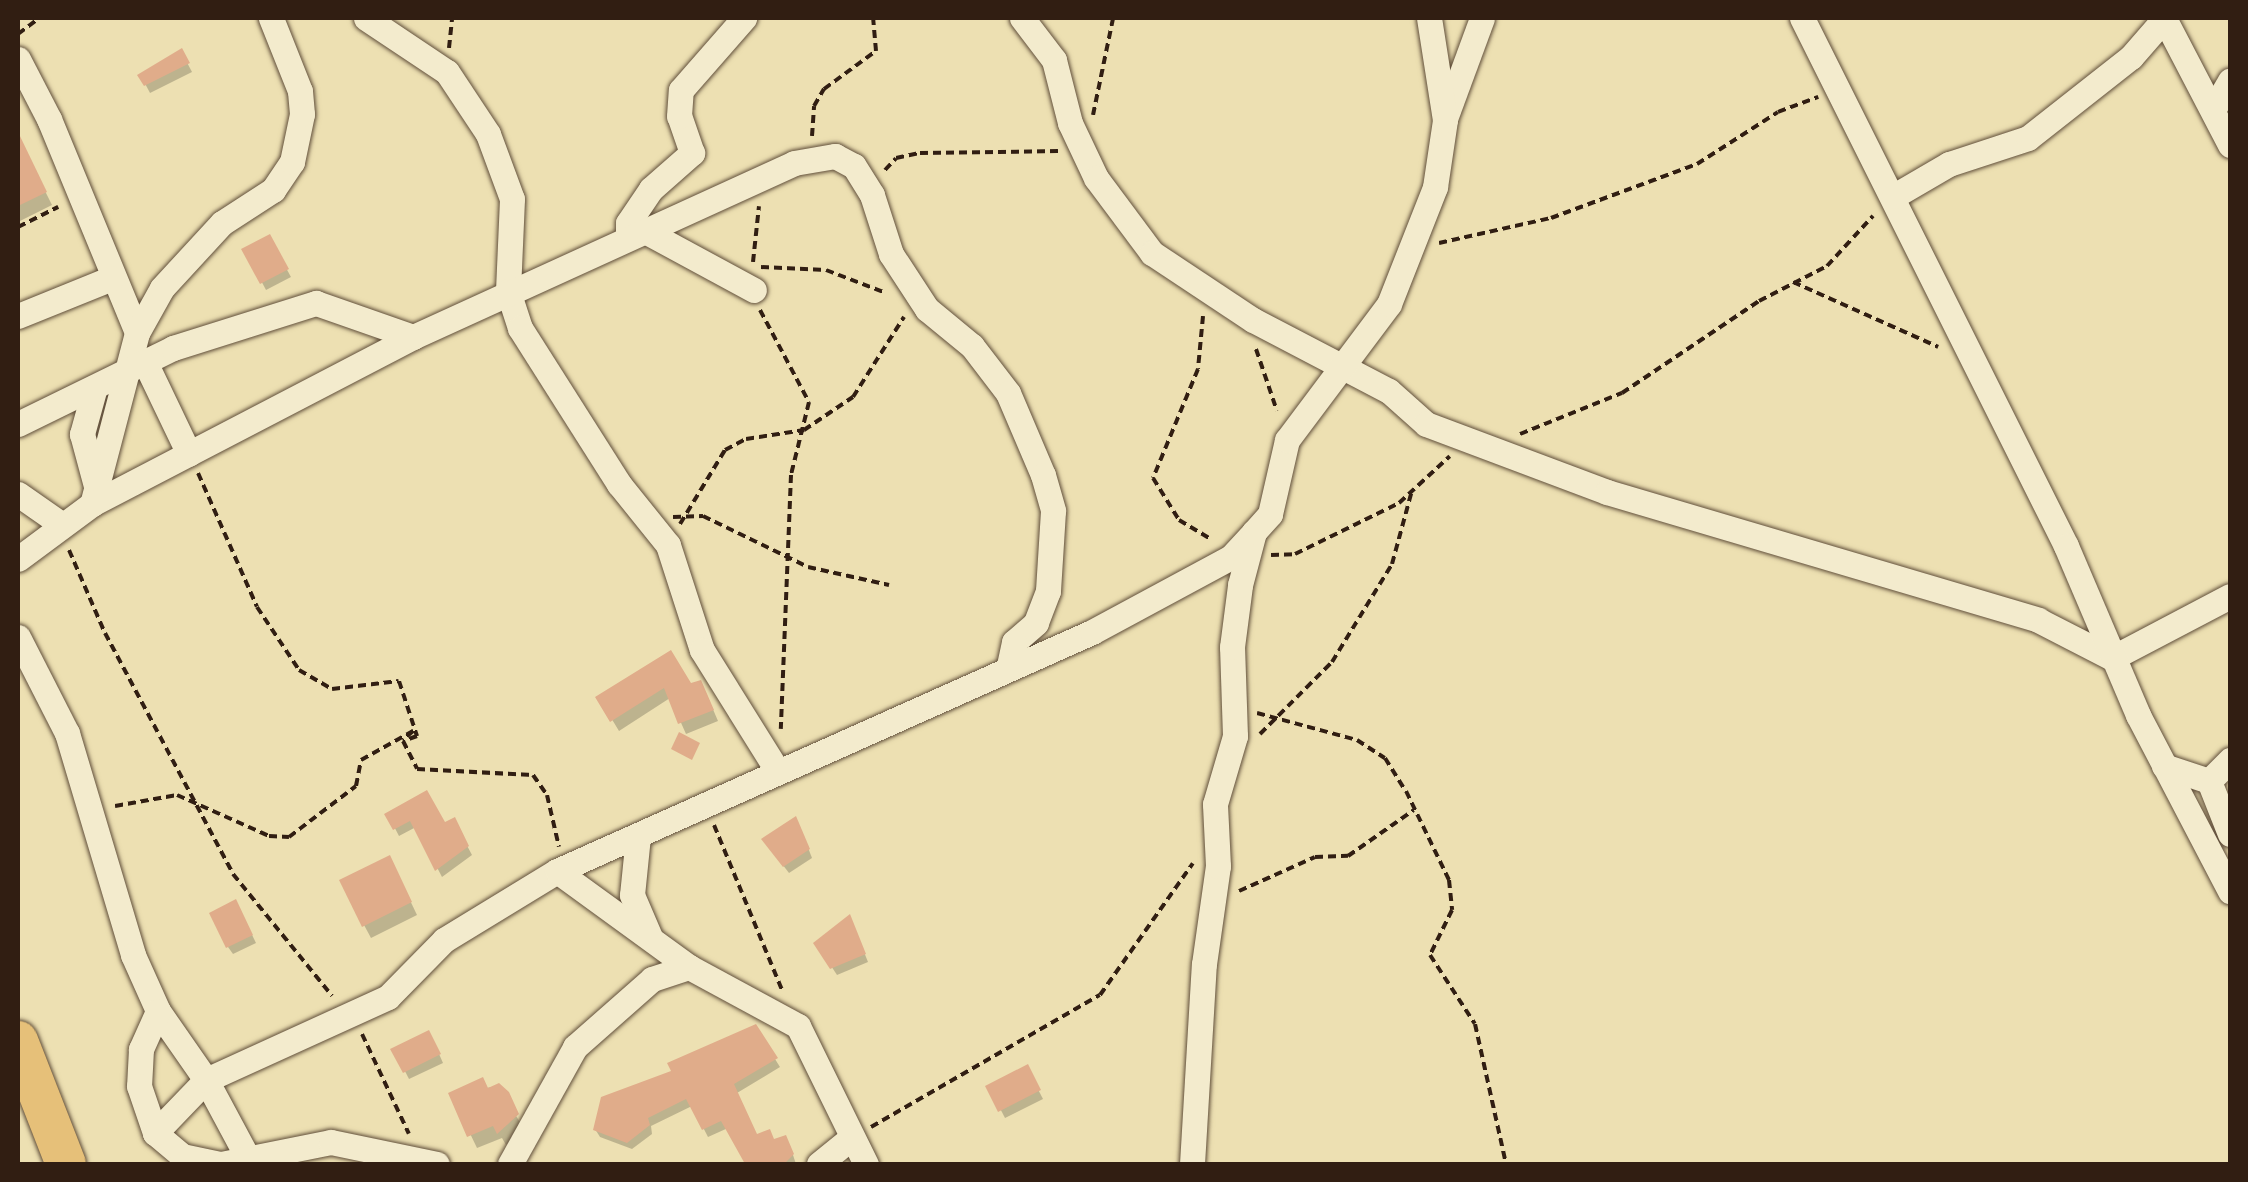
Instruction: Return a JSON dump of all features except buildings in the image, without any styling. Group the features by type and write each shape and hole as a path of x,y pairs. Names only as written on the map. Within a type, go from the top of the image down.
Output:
{"highway":[{"path":"18,1041 66,1164"}],"street":[{"path":"271,18 300,91"},
{"path":"137,332 162,288 222,223 283,178 299,139 300,91 290,18"},
{"path":"366,18 447,72 488,134 512,199 508,291 533,351 619,484 668,545 702,650 776,770"},
{"path":"744,18 681,90 680,116 692,153 651,190 628,223 636,233 754,279"},
{"path":"1022,18 1054,60 1088,142 1133,232 1198,287 1252,320 1389,391 1426,424 1607,492 2038,620 2112,658"},
{"path":"1428,18 1445,120"},
{"path":"154,1133 206,1080 353,1015 412,979 444,940 470,920 557,872 776,770 1092,632 1246,546 1270,514 1282,452 1390,304 1440,168 1445,120 1482,18"},
{"path":"1802,18 1842,90 2066,546 2112,658 2230,891"},
{"path":"1894,196 1949,164 2028,138 2108,77 2165,18 2230,145"},
{"path":"18,58 137,332 138,363 94,495"},
{"path":"2213,110 2230,81"},
{"path":"18,559 94,495 188,454 508,291 816,156 854,166 872,195 892,254 922,301 972,346 1008,393 1053,512 1044,610 1014,642 1009,666"},
{"path":"18,316 112,278"},
{"path":"18,424 138,363 316,303 413,337"},
{"path":"138,363 188,454"},
{"path":"94,495 82,434 95,387"},
{"path":"18,494 61,524"},
{"path":"1192,1164 1204,964 1216,890 1215,804 1232,754 1234,622 1246,546"},
{"path":"2112,658 2230,596"},
{"path":"18,638 67,733 112,900 158,1011 206,1080 248,1161"},
{"path":"2209,782 2230,760"},
{"path":"2164,766 2209,782 2230,834"},
{"path":"638,836 632,895 652,941 652,979"},
{"path":"557,872 689,967 790,1018 866,1164"},
{"path":"510,1164 575,1047 652,979 689,967"},
{"path":"158,1011 138,1064 154,1133 166,1147 201,1162 248,1161 331,1142 429,1163"},
{"path":"819,1164 851,1138"}],"path":[{"path":"18,34 39,18"},
{"path":"816,156 814,106 834,75 874,55 873,18"},
{"path":"872,195 886,188 886,165 908,155 1088,142 1114,18"},
{"path":"1409,258 1457,236 1551,218 1698,164 1778,112 1842,90"},
{"path":"763,177 754,279 761,315 808,392 804,430 791,475 790,559 776,770"},
{"path":"1198,287 1198,369 1153,478 1179,520 1287,557 1412,494 1476,441 1534,432 1622,393 1793,282 1827,266 1894,196"},
{"path":"18,227 81,198"},
{"path":"754,279 802,266 922,301"},
{"path":"1793,282 1974,364"},
{"path":"668,545 713,462 734,444 804,430 860,390 897,321 922,301"},
{"path":"1252,320 1258,358 1284,426 1282,452"},
{"path":"188,454 276,642 321,686 399,681 416,736 403,740"},
{"path":"1232,754 1278,720 1332,662 1384,577 1412,494"},
{"path":"685,514 716,521 790,559 890,585"},
{"path":"61,524 105,633 233,874 353,1015 429,1163"},
{"path":"1234,703 1278,720 1340,734 1374,750 1414,810 1444,866 1452,896 1448,922 1430,955 1474,1024 1506,1164"},
{"path":"91,812 177,795 195,799 269,836 289,837 356,786 361,760 413,731 403,740"},
{"path":"403,740 417,769 533,775 557,827 557,872"},
{"path":"705,802 774,962 790,1018"},
{"path":"1182,880 1216,890 1244,892 1304,861 1348,856 1414,810"},
{"path":"851,1138 1100,995 1201,850"}]}
